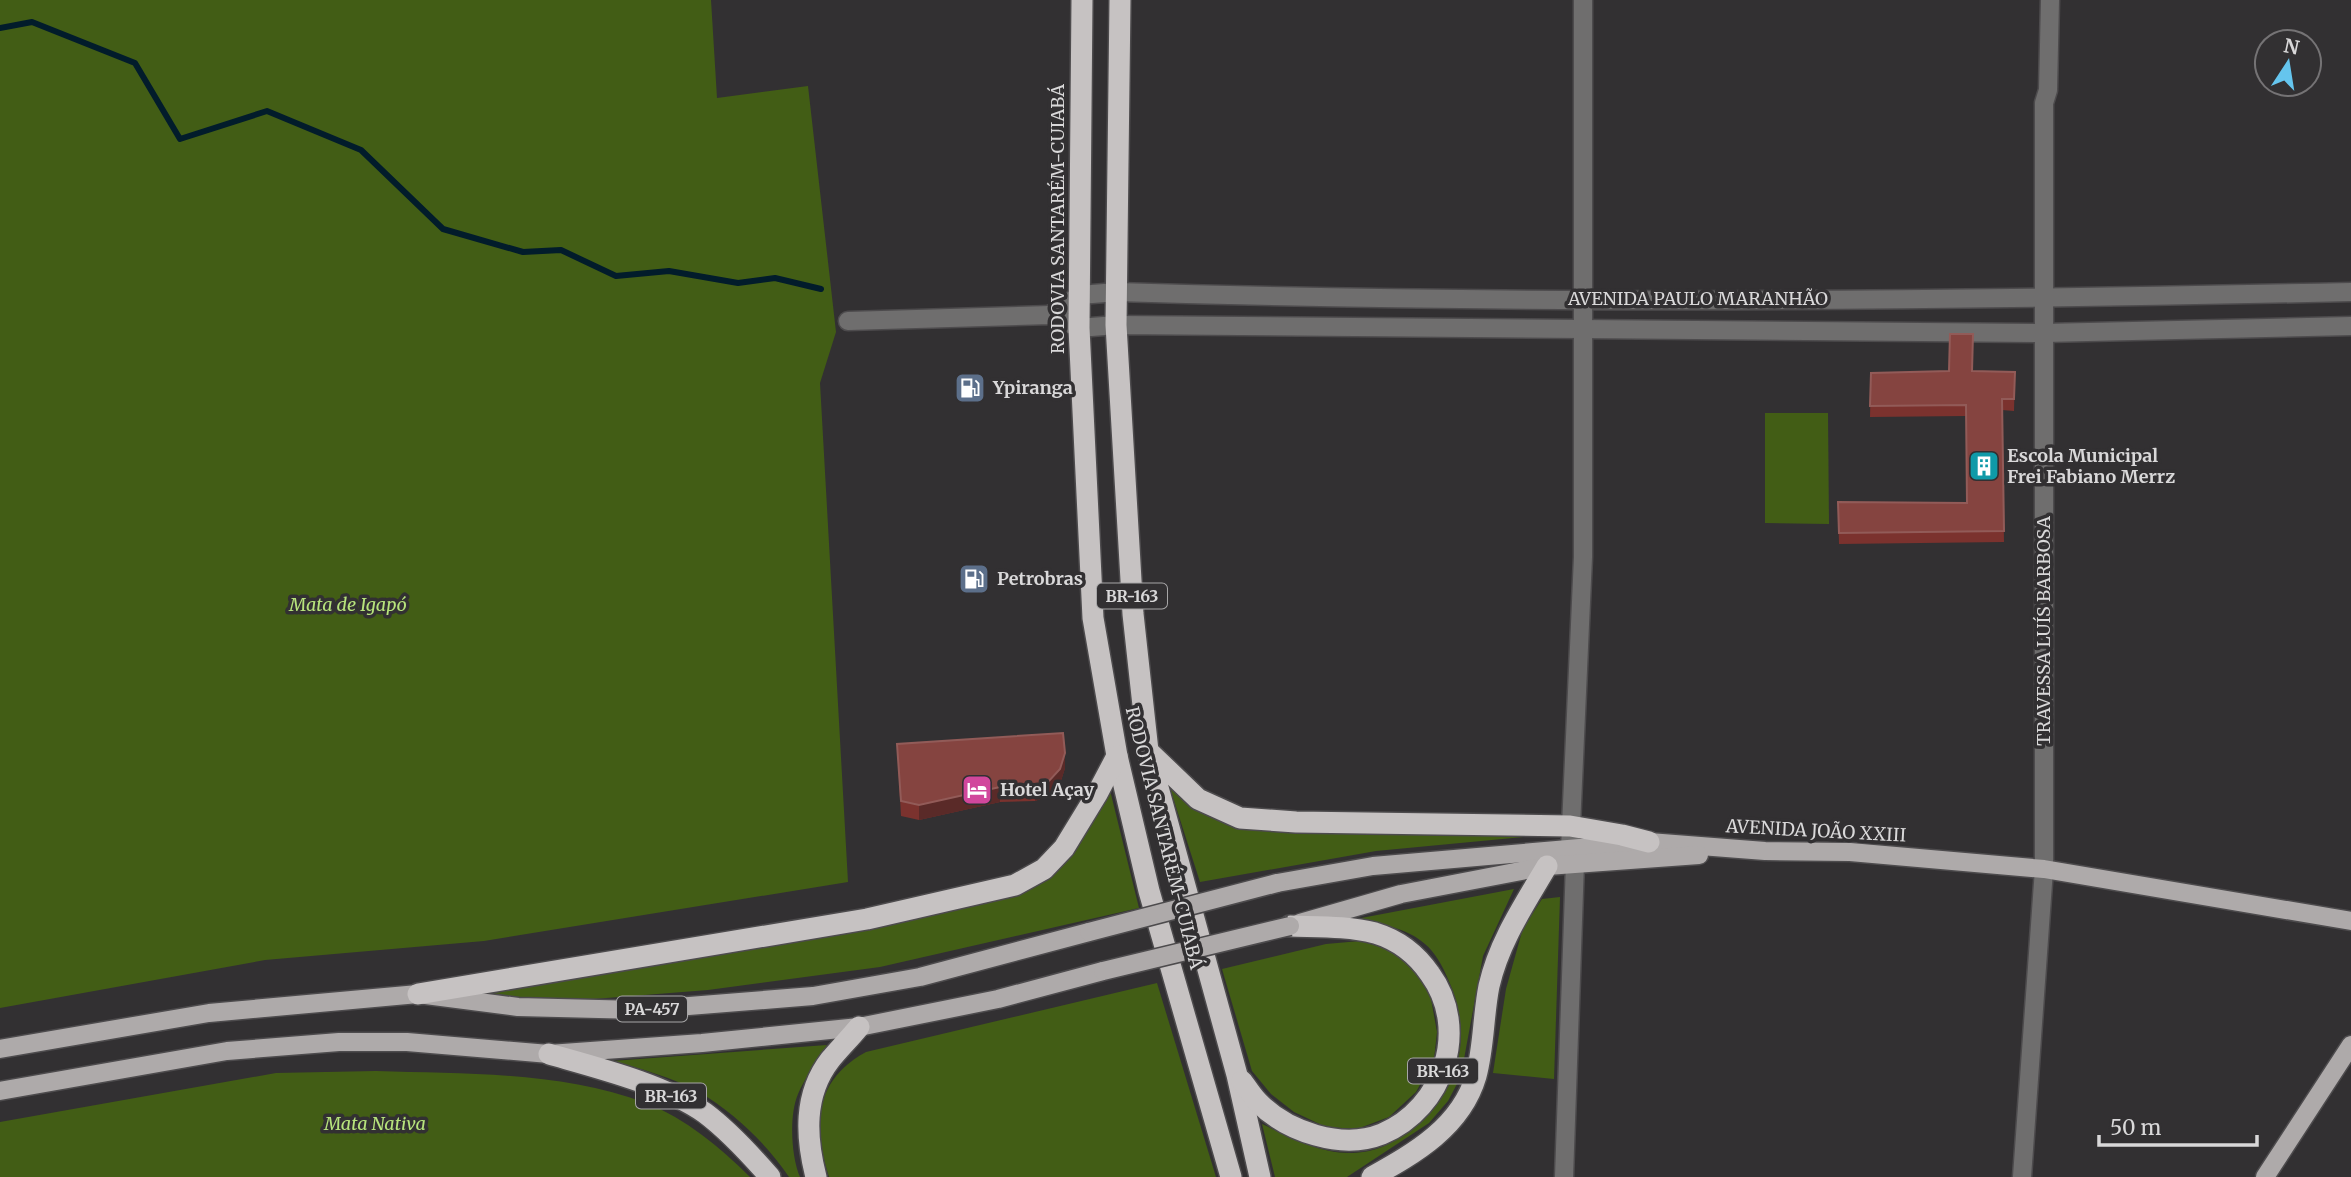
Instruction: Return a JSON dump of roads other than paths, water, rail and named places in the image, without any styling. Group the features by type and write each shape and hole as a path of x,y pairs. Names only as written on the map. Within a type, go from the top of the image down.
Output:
{"highway":[{"name":"RODOVIA SANTARÉM-CUIABÁ","path":"1082,0 1079,328 1093,618 1117,756 1149,891 1231,1177"},
{"name":"RODOVIA SANTARÉM-CUIABÁ","path":"1120,0 1116,325 1133,614 1148,751 1237,1075 1260,1177"},
{"path":"1148,751 1198,799 1240,818 1296,822 1570,826 1649,842"},
{"path":"418,994 867,919 1015,886 1044,869 1064,848 1117,756"},
{"name":"BR-163","path":"1371,1177 1427,1145 1450,1123 1468,1100 1476,1075 1489,986 1498,956 1511,926 1547,866"},
{"name":"BR-163","path":"1237,1075 1259,1103 1304,1132 1332,1139 1381,1134 1410,1117 1435,1088 1444,1068 1450,1042 1446,1003 1439,986 1421,961 1400,944 1376,934 1352,929 1290,926"},
{"path":"816,1177 808,1147 808,1112 828,1062 859,1027"},
{"name":"BR-163","path":"549,1054 651,1085 704,1112 746,1149 770,1177"}],"main road":[{"name":"AVENIDA JOÃO XXIII","path":"418,994 518,1007 639,1010 813,996 920,977 1277,883 1373,866 1572,856 1649,842 1765,851 1850,852 2044,869 2351,920"},
{"path":"1290,926 1401,894 1547,866 1572,856 1765,851"},
{"name":"PA-457","path":"0,1091 227,1051 338,1042 407,1042 549,1054 702,1043 859,1027 998,999 1290,926"},
{"name":"PA-457","path":"0,1049 209,1013 418,994"},
{"path":"2265,1177 2351,1045"}],"street":[{"path":"1564,1177 1572,856 1570,826 1583,558 1583,0"},
{"name":"TRAVESSA LUÍS BARBOSA","path":"2022,1177 2044,869 2044,103 2048,90 2050,0"},
{"name":"AVENIDA PAULO MARANHÃO","path":"1050,315 1080,295 1117,292 1584,300 2044,299 2351,292"},
{"name":"AVENIDA PAULO MARANHÃO","path":"848,321 1050,315 1079,328 1116,325 1583,327 2044,333 2351,326"}],"waterway":[{"path":"0,28 32,22 135,63 180,139 267,111 361,150 443,229 523,252 561,250 616,276 669,271 738,283 775,278 821,289"}],"place":[{"name":"Ypiranga","path":"970,388"},
{"name":"Escola Municipal Frei Fabiano Merrz","path":"1984,466"},
{"name":"Petrobras","path":"974,579"},
{"name":"Hotel Açay","path":"977,790"}],"park label":[{"name":"Mata de Igapó","path":"348,605"},
{"name":"Mata Nativa","path":"375,1124"}]}
